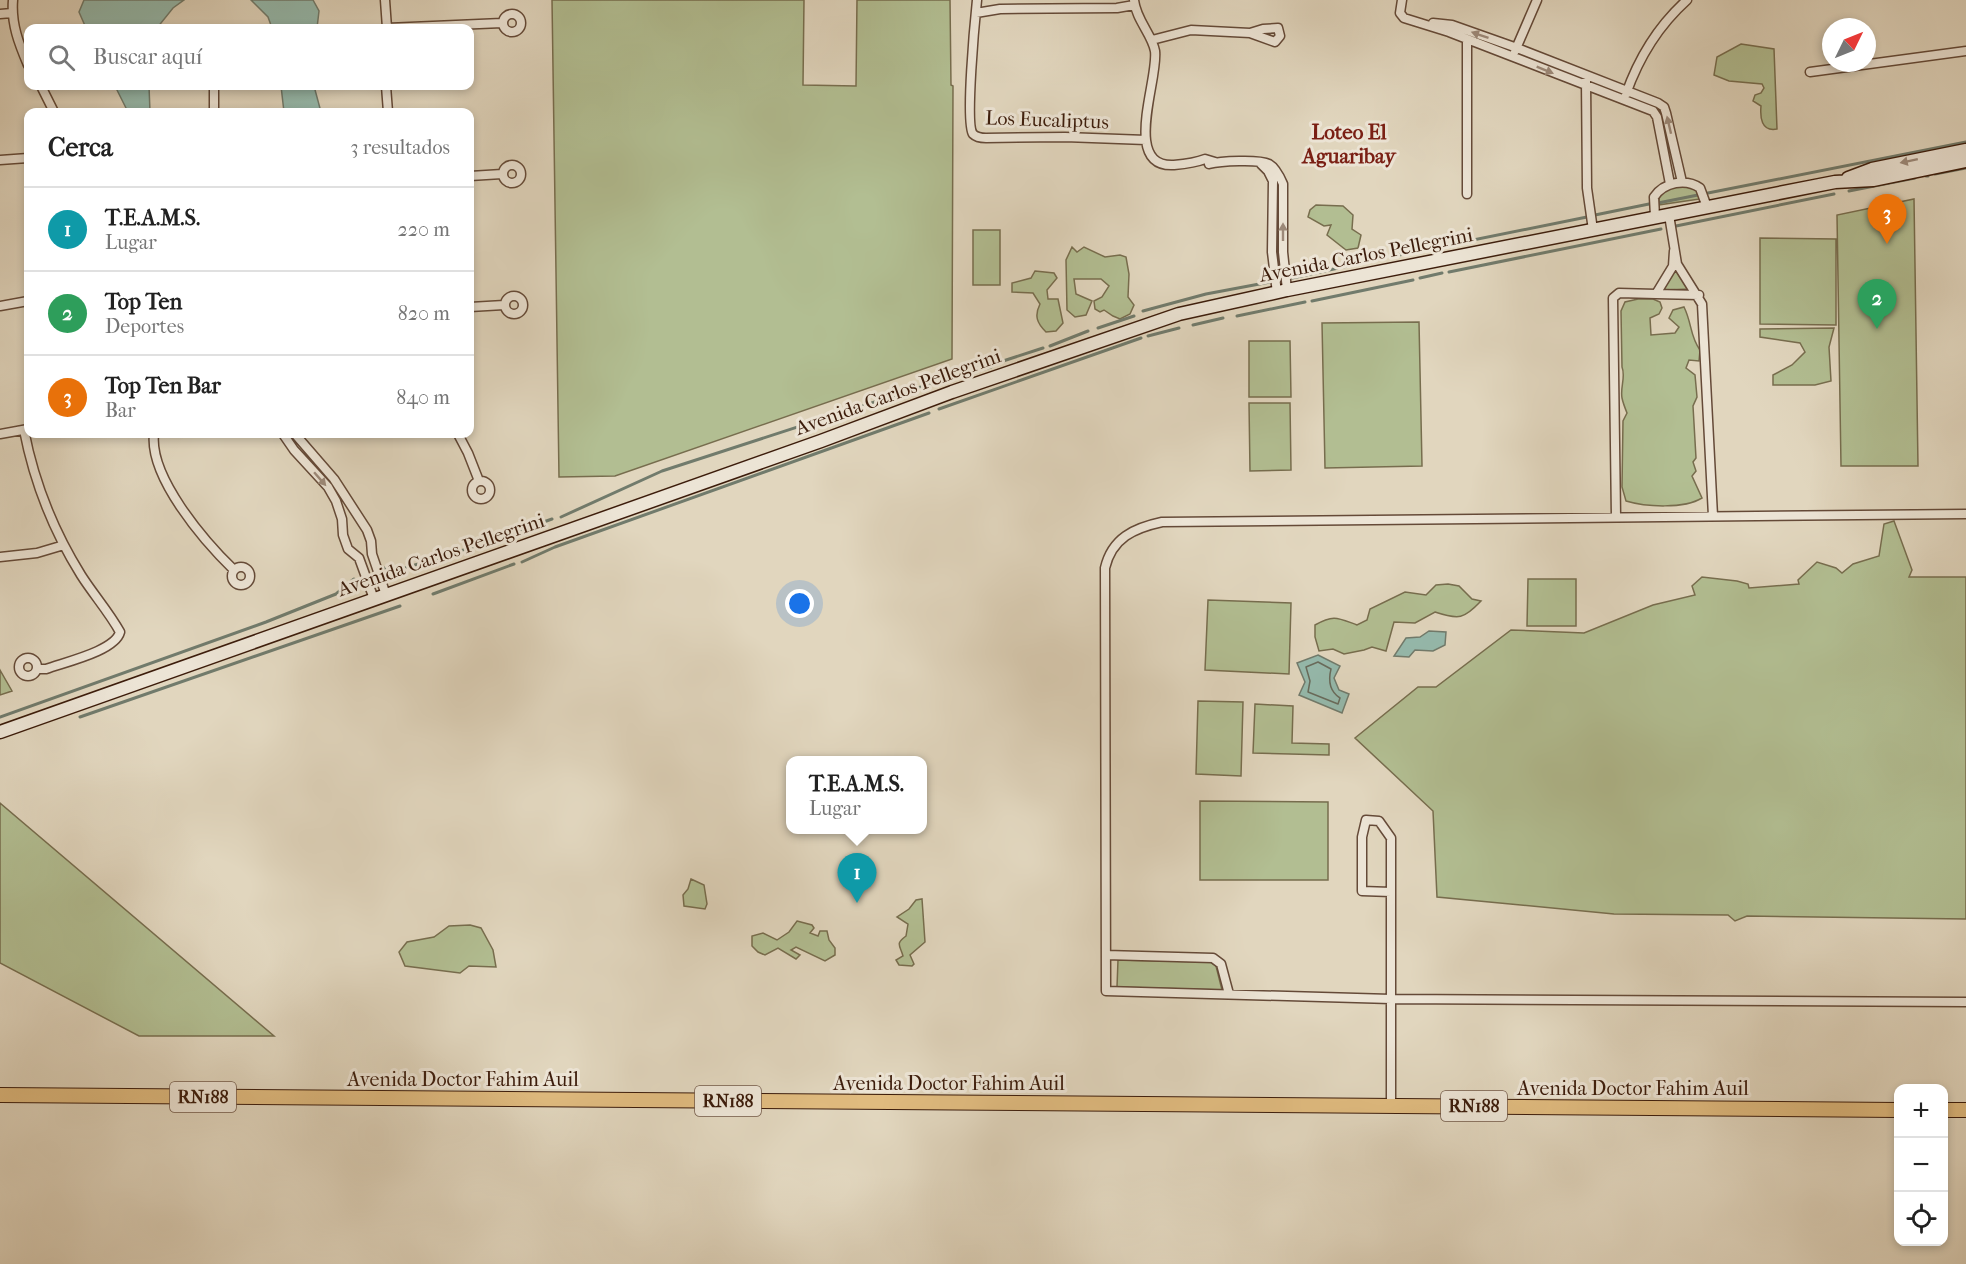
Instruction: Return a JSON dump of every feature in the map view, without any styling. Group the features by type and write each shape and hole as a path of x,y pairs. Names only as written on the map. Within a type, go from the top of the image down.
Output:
{"highway":[{"name":"Avenida Doctor Fahim Auil","path":"0,1095 1894,1110"},
{"path":"1948,1110 1966,1110"}],"main road":[{"name":"Avenida Carlos Pellegrini","path":"1835,182 1872,169 1966,150"},
{"name":"Avenida Carlos Pellegrini","path":"0,732 1150,322 1282,291 1655,217 1835,182 1873,180 1966,161"}],"street":[{"path":"13,0 12,13 17,40 24,56"},
{"path":"385,0 387,24"},
{"name":"Los Eucaliptus","path":"977,0 970,103 970,124 973,133 978,137 986,138 1065,136 1146,140"},
{"path":"1402,0 1400,13 1404,18 1449,32 1653,111 1657,117 1670,184"},
{"path":"1513,57 1537,0"},
{"path":"1624,100 1642,56 1655,33 1687,0"},
{"path":"976,13 999,9 1118,8 1134,3 1155,50 1155,65 1146,113 1147,151 1158,163 1165,165 1195,163 1205,166 1215,162 1258,162 1269,164 1279,174 1283,184 1282,291"},
{"path":"0,14 12,13"},
{"path":"1412,21 1452,25 1664,107 1682,182"},
{"path":"474,24 502,23"},
{"path":"1152,40 1191,30 1250,33"},
{"path":"1467,40 1467,194"},
{"path":"1810,72 1966,51"},
{"path":"1586,75 1587,188 1593,230"},
{"path":"43,90 52,108"},
{"path":"214,90 214,108"},
{"path":"386,90 388,108"},
{"path":"0,160 24,158"},
{"path":"474,176 502,174"},
{"path":"1655,217 1654,197 1657,192 1670,184 1690,182 1700,188 1707,207"},
{"path":"1669,215 1677,264 1702,304 1713,516"},
{"path":"1656,294 1672,266 1674,251"},
{"path":"1616,517 1613,298 1619,293 1698,295"},
{"path":"0,306 24,302"},
{"path":"474,307 504,305"},
{"path":"0,434 24,430"},
{"path":"27,438 29,456 38,487 64,545 120,632 118,638 106,648 46,669 37,669"},
{"path":"154,438 153,445 164,476 180,506 199,533 234,570"},
{"path":"286,438 328,487 342,519 343,535 348,549 359,558 380,597"},
{"path":"298,438 333,479 367,530 371,541 380,597"},
{"path":"460,438 479,481"},
{"path":"342,519 356,513"},
{"path":"1966,514 1162,522 1145,526 1120,540 1108,555 1105,568 1106,991 1391,999 1966,1002"},
{"path":"0,557 37,553 64,545"},
{"path":"359,558 372,554"},
{"path":"1391,892 1362,891 1362,837 1366,820 1379,821 1391,838 1392,1105"},
{"path":"1106,955 1213,958 1221,964 1228,994"}],"green space":[{"path":"552,0 804,0 803,85 856,86 857,0 950,0 951,85 953,86 952,359 615,476 559,477"},
{"path":"1741,44 1774,49 1777,129 1765,126 1761,119 1761,106 1753,101 1755,95 1761,93 1764,88 1762,84 1729,81 1714,75 1717,57"},
{"path":"1685,185 1696,188 1700,199 1658,205 1660,194 1669,188"},
{"path":"1914,199 1918,466 1841,466 1837,215"},
{"path":"1316,205 1343,206 1353,215 1352,229 1361,235 1358,248 1346,250 1327,235 1331,225 1324,226 1308,217 1310,210"},
{"path":"973,230 1000,230 1000,285 973,285"},
{"path":"1760,238 1836,239 1836,325 1760,324"},
{"path":"1072,247 1077,252 1084,247 1105,257 1120,255 1126,257 1129,274 1128,297 1134,305 1130,314 1120,319 1104,310 1100,312 1095,309 1094,301 1102,297 1109,286 1101,279 1074,279 1076,294 1092,301 1086,315 1075,317 1067,310 1066,260"},
{"path":"1676,267 1691,289 1663,290"},
{"path":"1035,271 1054,273 1057,278 1047,290 1048,299 1058,299 1063,323 1056,331 1046,332 1040,326 1037,316 1040,304 1033,293 1012,292 1012,283 1031,278"},
{"path":"1653,299 1660,302 1662,308 1659,314 1650,318 1651,335 1675,333 1679,327 1669,318 1673,310 1684,307 1694,340 1700,350 1699,361 1689,360 1686,368 1695,375 1697,397 1693,406 1696,458 1693,462 1696,471 1692,476 1702,498 1694,502 1675,505 1644,505 1626,501 1622,487 1623,421 1627,413 1622,394 1621,311 1625,302"},
{"path":"1419,322 1422,466 1325,468 1322,323"},
{"path":"1834,328 1829,347 1831,381 1815,385 1773,385 1773,375 1792,365 1805,352 1800,343 1760,337 1760,329"},
{"path":"1249,341 1290,341 1291,397 1249,397"},
{"path":"1249,403 1290,403 1291,470 1250,471"},
{"path":"1894,521 1912,570 1909,577 1966,577 1966,919 1747,916 1735,921 1728,915 1614,914 1437,897 1433,811 1355,738 1418,687 1436,687 1511,630 1584,633 1653,605 1695,595 1692,586 1702,577 1737,581 1748,584 1749,588 1799,584 1798,580 1817,562 1836,568 1842,573 1853,564 1879,556 1884,524"},
{"path":"1528,579 1576,579 1576,626 1527,626"},
{"path":"1436,585 1459,586 1472,599 1481,601 1461,616 1435,612 1415,623 1394,622 1386,651 1372,647 1344,654 1333,649 1319,651 1315,637 1315,625 1327,619 1336,618 1357,625 1367,620 1370,609 1405,592 1426,595"},
{"path":"1208,600 1291,603 1289,674 1205,670"},
{"path":"0,670 12,691 0,695"},
{"path":"1198,701 1243,702 1241,776 1196,774"},
{"path":"1255,704 1293,706 1292,743 1329,744 1329,755 1253,753"},
{"path":"1200,801 1328,802 1328,880 1200,880"},
{"path":"0,803 274,1036 139,1036 0,963"},
{"path":"691,879 704,885 707,904 705,909 684,906 683,895"},
{"path":"922,899 925,942 910,955 914,964 912,966 899,965 896,960 903,956 899,943 906,936 908,924 897,917 909,909 916,900"},
{"path":"797,921 812,925 814,928 810,933 818,936 820,931 827,931 829,940 835,948 835,955 825,961 796,947 791,950 800,955 796,959 778,948 765,955 752,946 752,936 763,933 777,940 789,932"},
{"path":"470,925 481,928 493,950 496,967 469,966 460,973 405,966 399,952 407,942 434,937 449,926"},
{"path":"1118,960 1210,962 1216,966 1222,990 1117,987"}],"water":[{"path":"84,0 184,0 173,8 160,24 84,24 79,12"},
{"path":"251,0 313,0 319,11 317,24 271,24 268,17"},
{"path":"117,90 149,90 150,108 126,108"},
{"path":"281,90 315,90 320,108 284,108"},
{"path":"1429,631 1446,632 1445,645 1433,651 1415,650 1409,657 1394,656 1406,638 1420,637"},
{"path":"1318,655 1340,666 1334,678 1339,690 1349,694 1342,713 1299,695 1305,682 1297,663"}],"waterway":[{"path":"1708,193 1966,142"},
{"path":"1935,174 1966,168"},
{"path":"1849,191 1915,178"},
{"path":"1676,226 1834,194"},
{"path":"1658,203 1698,195"},
{"path":"1595,215 1649,204"},
{"path":"1394,256 1587,217"},
{"path":"1449,272 1661,229"},
{"path":"1364,262 1379,259"},
{"path":"1292,278 1357,264"},
{"path":"1420,278 1442,273"},
{"path":"1312,301 1413,280"},
{"path":"1143,311 1206,294 1270,282"},
{"path":"1237,316 1305,302"},
{"path":"1098,328 1134,316"},
{"path":"1193,325 1223,318"},
{"path":"1148,336 1179,328"},
{"path":"1050,346 1088,331"},
{"path":"939,409 1141,338"},
{"path":"1000,362 1043,348"},
{"path":"561,517 662,471 927,385 991,367"},
{"path":"522,562 555,547 929,413"},
{"path":"385,568 402,569 552,519"},
{"path":"433,594 514,564"},
{"path":"0,717 266,622 336,594 354,579"},
{"path":"80,717 400,606"}],"place":[{"name":"Top Ten Bar","path":"1887,244"},
{"name":"Top Ten","path":"1877,329"},
{"name":"T.E.A.M.S.","path":"857,903"}],"district":[{"name":"Loteo El Aguaribay","path":"1349,144"}]}
